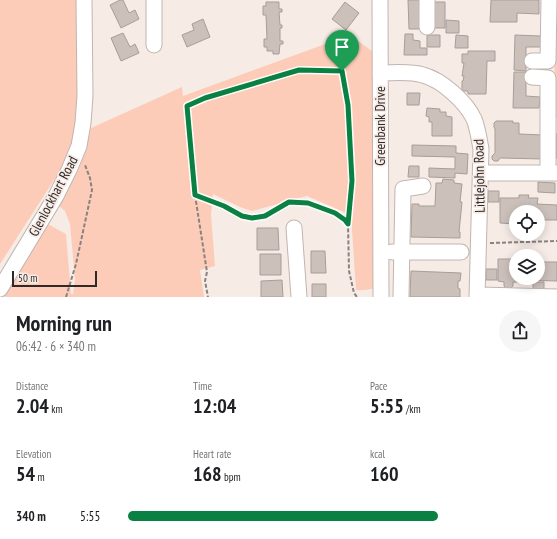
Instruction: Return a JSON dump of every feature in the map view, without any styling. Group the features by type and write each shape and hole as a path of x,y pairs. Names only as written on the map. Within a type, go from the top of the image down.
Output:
{"street":[{"name":"Glenlockhart Road","path":"0,289 56,196 75,156 82,135 85,96 84,0"},
{"path":"154,0 154,46"},
{"name":"Greenbank Drive","path":"380,0 381,297"},
{"path":"427,0 427,27"},
{"path":"532,61 548,61 548,0"},
{"name":"Littlejohn Road","path":"380,73 408,73 423,75 436,80 447,88 466,107 473,118 478,131 481,150 477,296"},
{"path":"481,173 553,173 548,78 532,77"},
{"path":"401,297 403,189 423,186"},
{"path":"294,228 299,297"},
{"path":"381,252 461,252"},
{"path":"477,296 557,297"}],"path":[{"path":"208,297 205,281 207,272 195,195 187,106 205,98 299,70 342,71 348,105 352,181 348,224 349,272 354,293 357,297"},
{"path":"66,297 76,264 92,190 90,178 84,165 75,156"},
{"path":"195,195 224,206 242,216 252,218 265,216 289,202 308,203 335,213 348,224"},
{"path":"479,244 557,242"}],"shaded area":[{"path":"0,0 78,0 77,106 74,138 63,166 0,264"},
{"path":"555,30 557,30 557,118 554,118"},
{"path":"350,35 372,51 377,288 356,290 351,215 307,196 252,211 213,194 211,215 215,266 200,270 204,297 5,297 10,284 46,223 66,234 71,294 73,294 75,279 70,224 65,211 59,206 83,158 91,128 182,87 183,96"}],"building":[{"path":"123,0 129,13 135,10 139,19 121,28 110,5"},
{"path":"408,0 420,0 420,29 409,29"},
{"path":"491,0 539,0 539,14 517,13 517,22 490,22"},
{"path":"266,2 279,2 279,9 282,9 282,12 279,12 280,25 282,25 282,28 280,28 280,41 283,41 283,44 280,44 279,54 273,54 273,51 267,51 267,47 264,47 264,39 267,39 266,15 263,15 263,6 266,6"},
{"path":"345,2 359,13 346,30 332,19"},
{"path":"433,2 445,2 445,28 432,28"},
{"path":"203,19 210,37 187,47 182,35 194,30 192,24"},
{"path":"446,20 459,21 459,33 446,33"},
{"path":"123,33 130,47 135,44 139,53 121,61 111,38"},
{"path":"405,34 413,34 413,40 420,41 420,48 427,48 427,55 404,55"},
{"path":"427,35 440,35 440,47 427,47"},
{"path":"456,35 468,36 468,48 455,48"},
{"path":"515,35 541,36 541,47 526,47 526,71 514,70"},
{"path":"468,51 495,51 495,61 487,61 486,94 468,94 468,91 462,91 464,63 462,63 462,54 468,54"},
{"path":"514,72 526,72 526,96 540,97 539,108 513,108"},
{"path":"407,93 420,93 419,105 407,105"},
{"path":"427,108 440,109 440,112 446,112 446,116 452,117 452,136 432,136 432,122 429,122 429,117 426,116"},
{"path":"496,121 513,121 513,123 519,123 519,134 543,135 543,159 500,158 498,161 494,161 492,156 495,153 494,123"},
{"path":"554,134 557,134 557,158 554,158"},
{"path":"412,145 456,146 456,153 468,154 467,174 455,173 455,178 429,177 429,168 455,169 455,157 412,156"},
{"path":"409,166 419,166 419,177 408,177"},
{"path":"443,179 454,180 454,183 462,184 460,202 462,202 459,232 460,238 411,237 412,204 419,204 419,206 435,206 436,183 442,183"},
{"path":"538,182 555,183 555,193 538,192"},
{"path":"488,191 499,191 499,202 488,202"},
{"path":"519,195 529,195 528,198 538,198 537,204 557,205 557,220 545,220 545,205 509,205 509,224 500,223 500,198 519,198"},
{"path":"257,228 278,228 279,250 257,250"},
{"path":"311,251 325,251 326,273 311,273"},
{"path":"260,254 281,254 281,275 260,275"},
{"path":"498,259 509,259 509,285 513,286 510,289 506,288 504,286 504,282 498,281"},
{"path":"545,262 557,262 557,281 545,281"},
{"path":"486,269 497,269 497,280 486,280"},
{"path":"411,271 461,273 460,281 458,281 460,297 410,297"},
{"path":"282,280 283,297 261,297 261,281"},
{"path":"312,284 326,284 326,297 312,297"},
{"path":"533,285 544,285 544,293 533,293"}],"route":[{"path":"299,70 342,71 348,105 352,181 348,224 335,213 308,203 289,202 265,216 252,218 242,216 224,206 195,195 187,106 205,98 299,70"}]}
